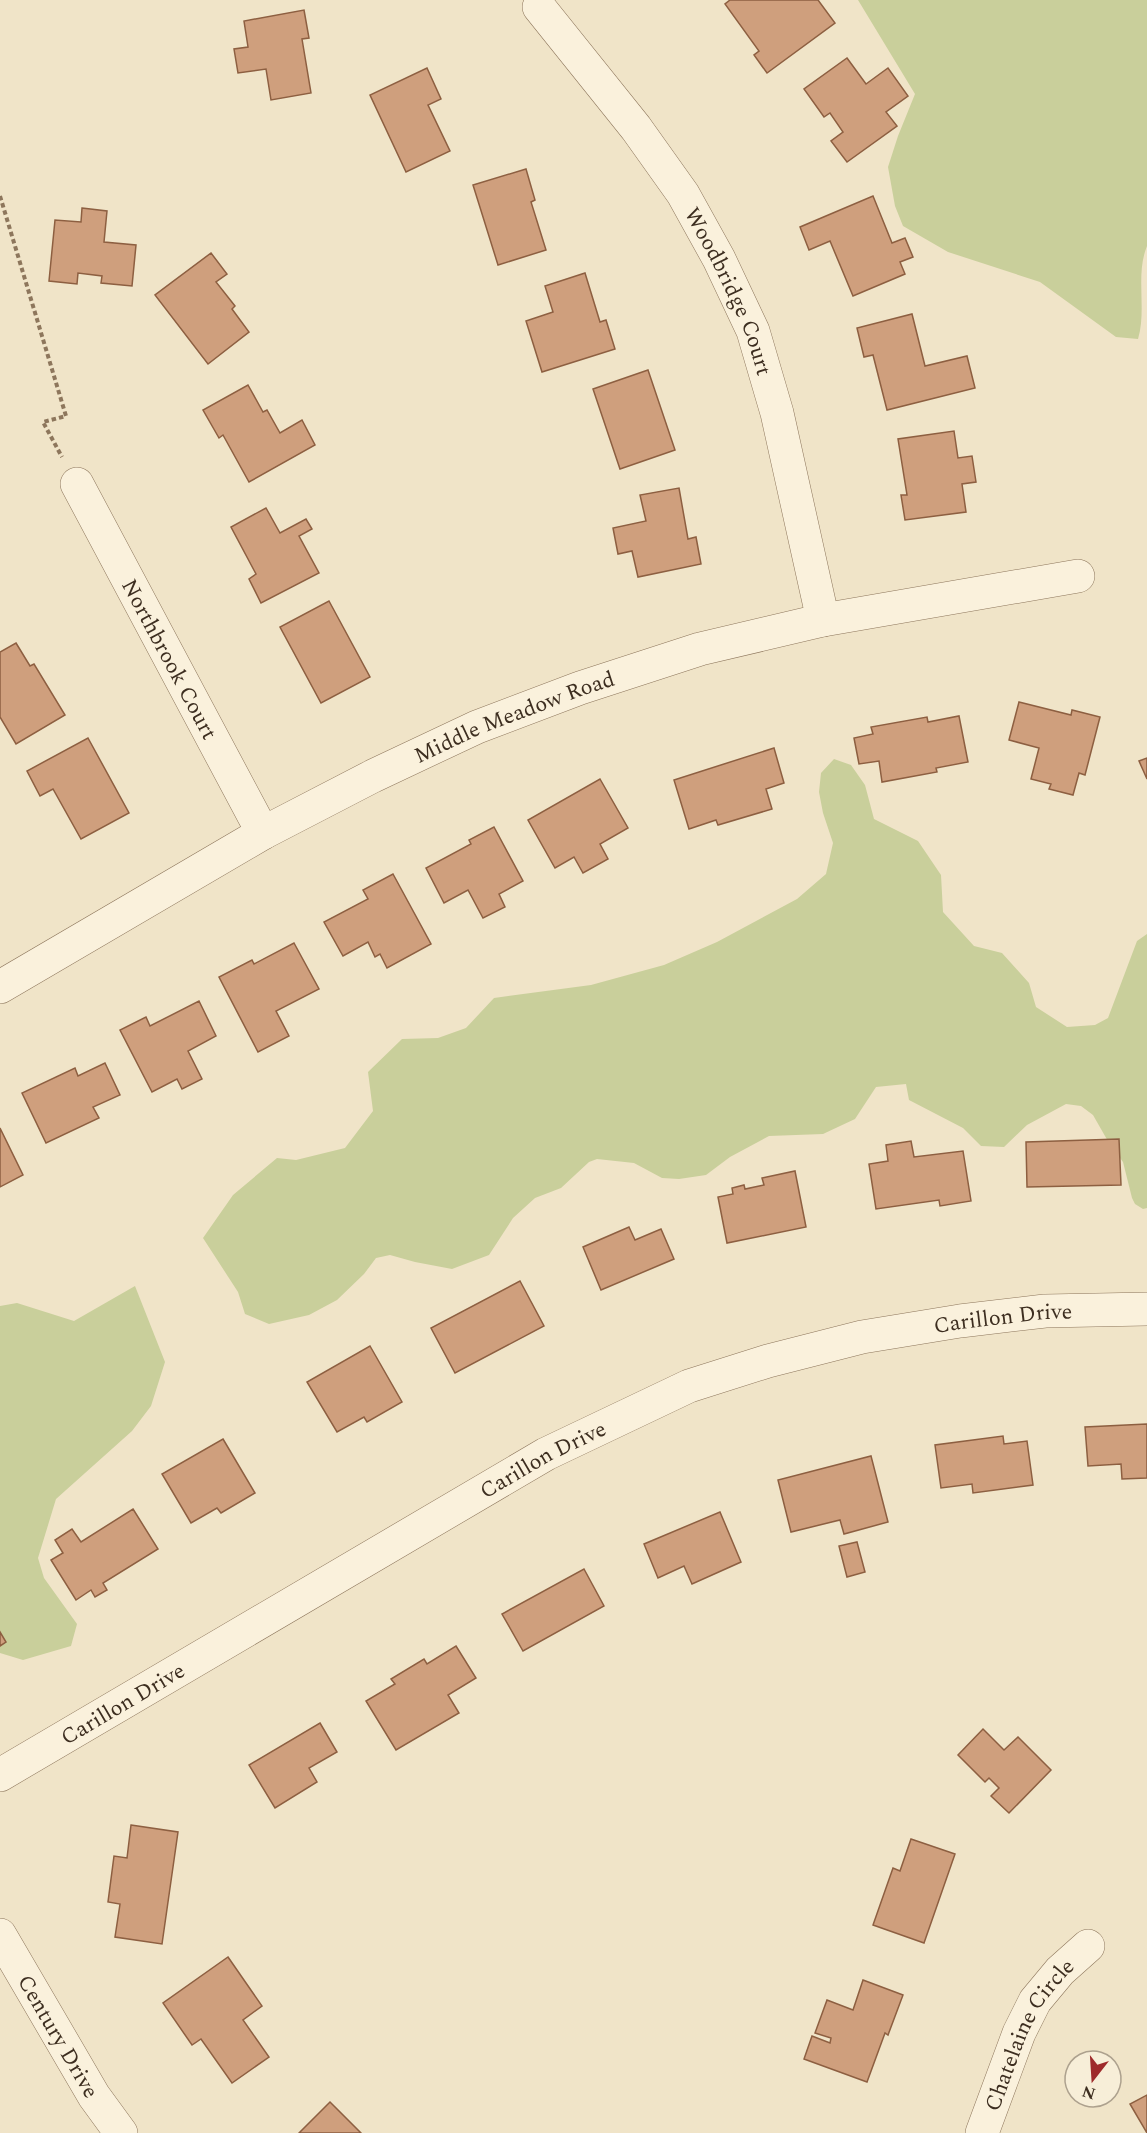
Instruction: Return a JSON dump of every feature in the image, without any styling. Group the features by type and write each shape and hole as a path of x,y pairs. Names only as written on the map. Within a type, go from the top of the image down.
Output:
{"street":[{"name":"Woodbridge Court","path":"539,7 636,128 683,194 719,259 753,331 777,413 823,620"},
{"name":"Northbrook Court","path":"77,484 263,833"},
{"name":"Middle Meadow Road","path":"0,987 263,833 373,776 477,727 570,692 700,649 823,620 1077,576"},
{"name":"Carillon Drive","path":"0,1775 546,1454 689,1386 768,1361 862,1337 960,1321 1045,1311 1147,1309"},
{"name":"Century Drive","path":"0,1935 94,2096 121,2133"},
{"name":"Chatelaine Circle","path":"982,2133 1019,2034 1035,2001 1060,1971 1088,1946"}],"path":[{"path":"0,196 66,416 43,422 77,484"}],"green space":[{"path":"858,0 1147,0 1147,246 1142,269 1142,316 1138,339 1116,337 1040,282 948,252 903,226 895,206 888,167 915,94"},
{"path":"834,759 851,765 865,785 874,819 918,841 941,875 943,912 974,946 1002,953 1029,983 1036,1007 1067,1027 1095,1025 1108,1018 1137,941 1147,934 1147,1208 1143,1209 1135,1204 1123,1162 1093,1115 1081,1106 1066,1104 1027,1125 1004,1147 981,1146 963,1128 909,1100 906,1084 876,1087 855,1119 823,1134 769,1136 730,1157 706,1175 679,1179 662,1178 634,1163 597,1159 589,1162 561,1188 535,1198 513,1218 489,1255 452,1269 390,1255 376,1258 364,1274 337,1300 309,1315 269,1324 245,1314 238,1292 203,1238 233,1195 277,1158 296,1160 345,1148 373,1111 368,1072 402,1039 438,1038 466,1028 494,998 591,985 664,965 717,942 797,899 826,874 833,843 819,792 821,773"},
{"path":"135,1286 165,1362 151,1406 132,1431 56,1499 38,1558 44,1578 77,1624 71,1646 23,1660 0,1653 0,1306 17,1303 74,1321"}],"building":[{"path":"730,0 818,0 835,23 767,73 754,55 759,51 725,4"},
{"path":"304,10 309,38 302,39 311,93 271,100 266,69 238,73 234,49 248,47 244,21"},
{"path":"847,58 866,84 888,68 908,96 886,112 897,126 847,162 831,141 843,132 830,113 824,117 804,89"},
{"path":"427,68 441,99 428,105 450,151 406,172 370,95"},
{"path":"526,169 535,200 531,202 546,250 498,265 473,185"},
{"path":"873,196 892,243 905,238 913,257 900,262 905,274 853,296 830,241 809,250 800,227"},
{"path":"82,208 107,211 104,242 136,245 132,286 101,283 102,276 78,273 77,284 49,281 55,220 81,222"},
{"path":"211,253 227,274 216,282 235,306 232,309 249,332 208,364 155,295"},
{"path":"585,273 600,322 606,320 615,349 542,372 526,321 553,312 545,286"},
{"path":"912,314 925,366 967,356 975,388 887,410 873,355 864,357 857,328"},
{"path":"648,370 675,450 620,469 593,389"},
{"path":"248,385 263,412 267,410 280,433 302,420 315,445 249,482 223,435 219,438 203,410"},
{"path":"954,431 958,458 972,456 976,482 962,484 966,512 905,520 901,495 907,495 898,439"},
{"path":"679,488 688,539 696,537 701,564 638,577 632,551 618,554 613,528 646,521 640,495"},
{"path":"266,508 280,533 306,519 312,529 299,536 319,573 261,603 249,579 256,574 231,527"},
{"path":"329,601 370,677 321,703 280,627"},
{"path":"16,643 30,666 34,664 65,715 16,744 0,717 0,652"},
{"path":"1019,702 1071,715 1072,710 1100,717 1085,775 1079,773 1073,795 1049,789 1051,784 1031,779 1039,748 1009,740"},
{"path":"959,716 968,762 936,768 937,772 882,782 879,761 859,764 854,738 873,734 871,727 927,717 928,722"},
{"path":"88,738 129,813 81,839 53,789 40,796 27,771"},
{"path":"774,748 784,783 766,789 772,809 718,825 716,820 689,829 674,780"},
{"path":"1147,758 1147,779 1139,761"},
{"path":"600,779 628,828 600,844 608,859 583,873 574,857 555,868 528,820"},
{"path":"494,827 523,881 499,894 505,907 483,918 468,890 444,903 426,868 471,844 469,840"},
{"path":"393,874 431,944 387,968 380,954 375,957 368,942 343,956 324,922 368,899 363,890"},
{"path":"294,943 319,989 276,1011 289,1036 258,1052 219,977 252,960 254,964"},
{"path":"199,1001 216,1036 188,1051 202,1079 182,1089 177,1079 152,1092 120,1030 146,1017 150,1026"},
{"path":"105,1063 120,1095 93,1107 99,1118 46,1143 22,1093 75,1068 78,1076"},
{"path":"0,1128 23,1175 0,1187"},
{"path":"1119,1139 1121,1185 1027,1187 1026,1142"},
{"path":"911,1141 914,1157 963,1151 971,1201 940,1206 939,1200 876,1209 869,1164 888,1161 886,1145"},
{"path":"795,1171 806,1227 727,1243 718,1197 733,1194 732,1188 744,1185 745,1189 764,1185 762,1178"},
{"path":"629,1227 635,1240 661,1229 674,1259 601,1290 583,1247"},
{"path":"520,1281 544,1326 455,1373 431,1328"},
{"path":"370,1346 402,1402 367,1422 364,1417 337,1432 307,1382"},
{"path":"1147,1424 1147,1478 1122,1479 1121,1464 1088,1466 1085,1427"},
{"path":"1003,1436 1004,1444 1027,1441 1033,1485 973,1493 972,1484 941,1488 935,1445"},
{"path":"223,1439 255,1493 221,1513 217,1508 191,1523 162,1474"},
{"path":"871,1456 888,1522 844,1534 840,1520 791,1532 778,1480"},
{"path":"133,1509 158,1549 103,1583 107,1590 95,1597 91,1590 76,1600 51,1560 63,1553 55,1540 72,1529 81,1542"},
{"path":"720,1512 741,1562 692,1584 684,1566 658,1578 644,1544"},
{"path":"857,1542 865,1572 847,1577 839,1546"},
{"path":"584,1569 604,1606 523,1651 502,1614"},
{"path":"0,1632 6,1642 0,1646"},
{"path":"456,1646 476,1678 448,1695 459,1713 396,1750 366,1701 395,1684 391,1679 424,1659 427,1664"},
{"path":"320,1723 337,1752 309,1768 317,1782 275,1808 249,1765"},
{"path":"983,1729 1004,1750 1018,1737 1051,1770 1009,1813 991,1796 999,1788 989,1778 985,1782 958,1755"},
{"path":"131,1825 178,1832 162,1944 115,1937 120,1904 108,1902 114,1856 127,1858"},
{"path":"911,1839 955,1854 924,1943 873,1925 893,1868 900,1871"},
{"path":"228,1957 262,2006 243,2020 269,2057 232,2083 201,2039 192,2045 163,2003"},
{"path":"863,1980 903,1995 888,2035 885,2033 867,2082 804,2059 812,2036 830,2043 831,2038 815,2033 827,2000 853,2010"},
{"path":"1147,2095 1147,2133 1130,2104"},
{"path":"330,2102 361,2133 299,2133"}]}
